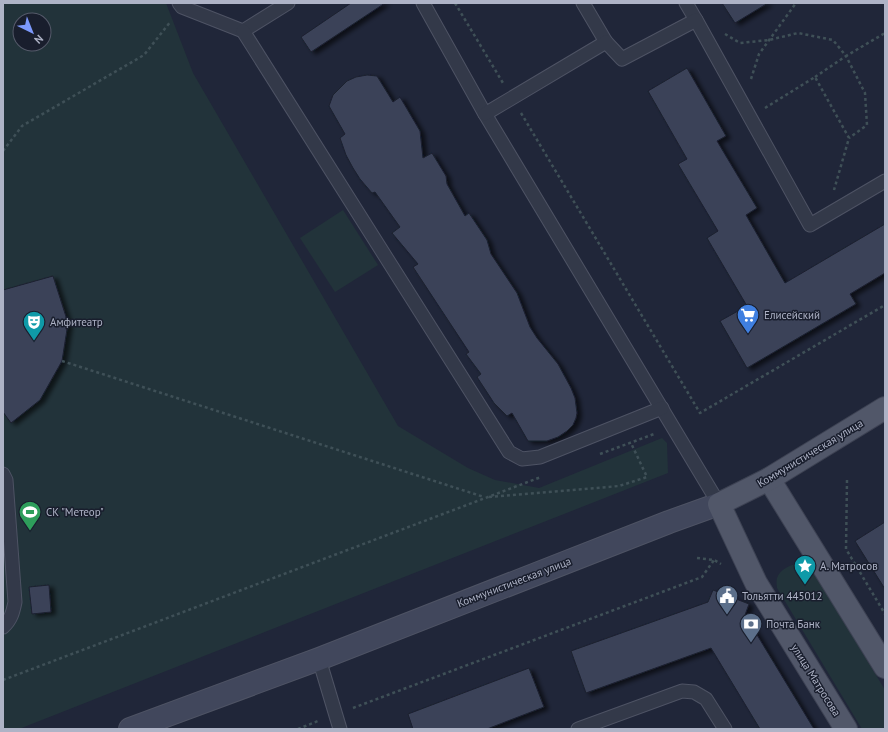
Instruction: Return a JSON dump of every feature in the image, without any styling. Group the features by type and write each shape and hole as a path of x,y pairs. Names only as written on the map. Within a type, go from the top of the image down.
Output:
{"main road":[{"name":"Коммунистическая улица","path":"130,729 319,659 669,522 720,504 769,479 885,408"},
{"path":"769,479 885,667"},
{"name":"улица Матросова","path":"720,504 756,583 846,729"}],"lane":[{"path":"243,31 288,3"},
{"path":"423,3 485,114 720,504"},
{"path":"583,3 606,42 622,59 696,20"},
{"path":"686,3 810,224 885,182"},
{"path":"181,5 243,31 509,452 522,459 540,456 662,408"},
{"path":"485,114 606,42"},
{"path":"3,474 6,480 15,602 13,613 3,627"},
{"path":"319,659 340,729"},
{"path":"578,729 682,691 694,692 706,699 725,729"}],"path":[{"path":"455,3 700,413 885,305"},
{"path":"743,103 759,54 796,3"},
{"path":"3,151 22,126 144,55 181,5"},
{"path":"704,33 724,33 740,43 769,40 798,33 834,40 846,56 865,93 867,125 849,138 826,215"},
{"path":"751,117 846,56 885,33"},
{"path":"815,77 849,138"},
{"path":"62,361 485,498 619,486 647,477 631,443"},
{"path":"595,456 654,434"},
{"path":"3,680 544,476"},
{"path":"847,480 846,550 885,614"},
{"path":"298,729 702,577 714,560"}],"shaded area":[{"path":"3,3 166,3 193,73 398,426 468,468 495,480 539,488 662,438 667,443 668,473 19,729 3,729"},
{"path":"343,210 378,265 335,292 300,238"},
{"path":"801,563 810,566 885,690 885,729 862,729 777,588 777,579 781,572 794,564"}],"building":[{"path":"351,3 385,3 311,52 301,37"},
{"path":"722,3 768,3 735,23"},
{"path":"687,68 726,136 717,141 757,208 746,215 785,283 885,224 885,273 850,294 856,304 747,368 720,321 747,306 707,238 718,231 678,164 687,159 648,91"},
{"path":"367,75 377,76 393,102 400,97 420,131 423,158 432,153 446,176 447,184 465,216 469,213 487,240 491,254 517,293 530,327 558,364 571,388 575,398 577,413 576,418 573,425 558,437 547,441 528,441 512,413 507,416 494,403 477,377 481,374 466,354 469,352 413,267 418,264 392,233 400,227 375,192 372,193 360,179 346,155 340,138 345,134 329,106 333,95 347,81 356,77"},
{"name":"Амфитеатр","path":"53,276 68,323 62,361 40,400 11,423 3,412 3,290"},
{"path":"885,522 885,589 855,541"},
{"path":"49,585 51,612 32,614 29,587"},
{"path":"713,590 749,604 745,615 814,729 760,729 711,648 586,693 571,651 708,602"},
{"path":"529,668 544,707 487,729 413,729 408,714"}],"place":[{"name":"Елисейский","path":"748,334"},
{"name":"Амфитеатр","path":"34,342"},
{"name":"СК \"Метеор\"","path":"30,532"},
{"name":"А. Матросов","path":"805,586"},
{"name":"Тольятти 445012","path":"727,616"},
{"name":"Почта Банк","path":"751,644"}]}
